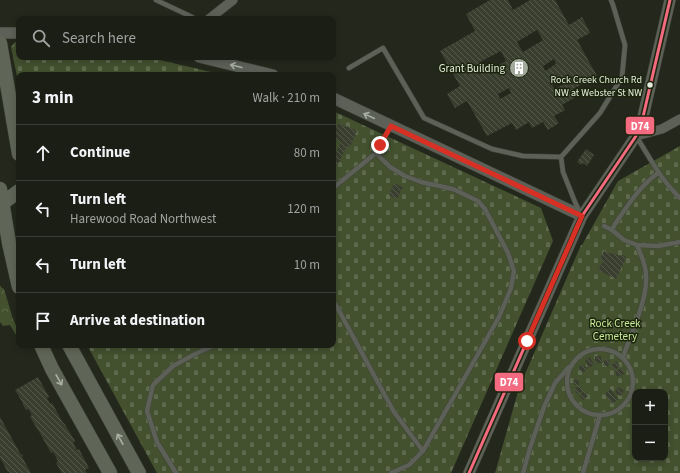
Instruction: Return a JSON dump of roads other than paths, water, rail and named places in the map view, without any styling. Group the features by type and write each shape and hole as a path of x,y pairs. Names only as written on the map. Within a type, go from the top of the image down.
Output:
{"main road":[{"path":"0,43 16,134"},
{"path":"0,80 11,102"},
{"path":"0,189 4,240 16,278"},
{"path":"1,204 16,193"},
{"path":"42,348 52,369 110,473"},
{"path":"71,348 139,473"}],"street":[{"path":"212,16 233,0"},
{"path":"468,473 582,216 636,136 644,110 670,0"},
{"path":"0,33 16,33"},
{"path":"211,60 261,72"},
{"path":"336,99 582,216"},
{"path":"636,136 662,129 680,119"}],"lane":[{"path":"156,0 190,16"},
{"path":"582,216 563,172 561,157 600,113 622,77 624,45 611,0"},
{"path":"349,68 383,48 424,118 492,149 523,156 561,157"},
{"path":"336,186 376,153 391,126"},
{"path":"636,136 658,173 680,198"},
{"path":"376,153 390,167 406,176 421,182 453,189 478,201 485,209 508,253 514,271 511,288 500,316 423,451 409,465 391,473"},
{"path":"612,230 640,189 658,173"},
{"path":"604,226 612,230 624,240 637,246 658,246 680,242"},
{"path":"622,357 645,292 646,275 644,263 637,246"},
{"path":"336,306 394,412 423,451"},
{"path":"176,473 157,442 147,411 153,385 173,366 208,348"},
{"path":"523,473 544,407 555,383 577,358 593,350 610,350 622,357 630,366 633,375 631,394 625,404 616,411 600,415 594,415 586,412 579,408 574,402 567,388 568,374 573,363"},
{"path":"583,473 600,415"}],"place":[{"name":"Grant Building","path":"519,68"},
{"name":"Rock Creek Church Rd NW at Webster St NW","path":"650,85"}],"park label":[{"name":"Rock Creek Cemetery","path":"615,329"}]}
